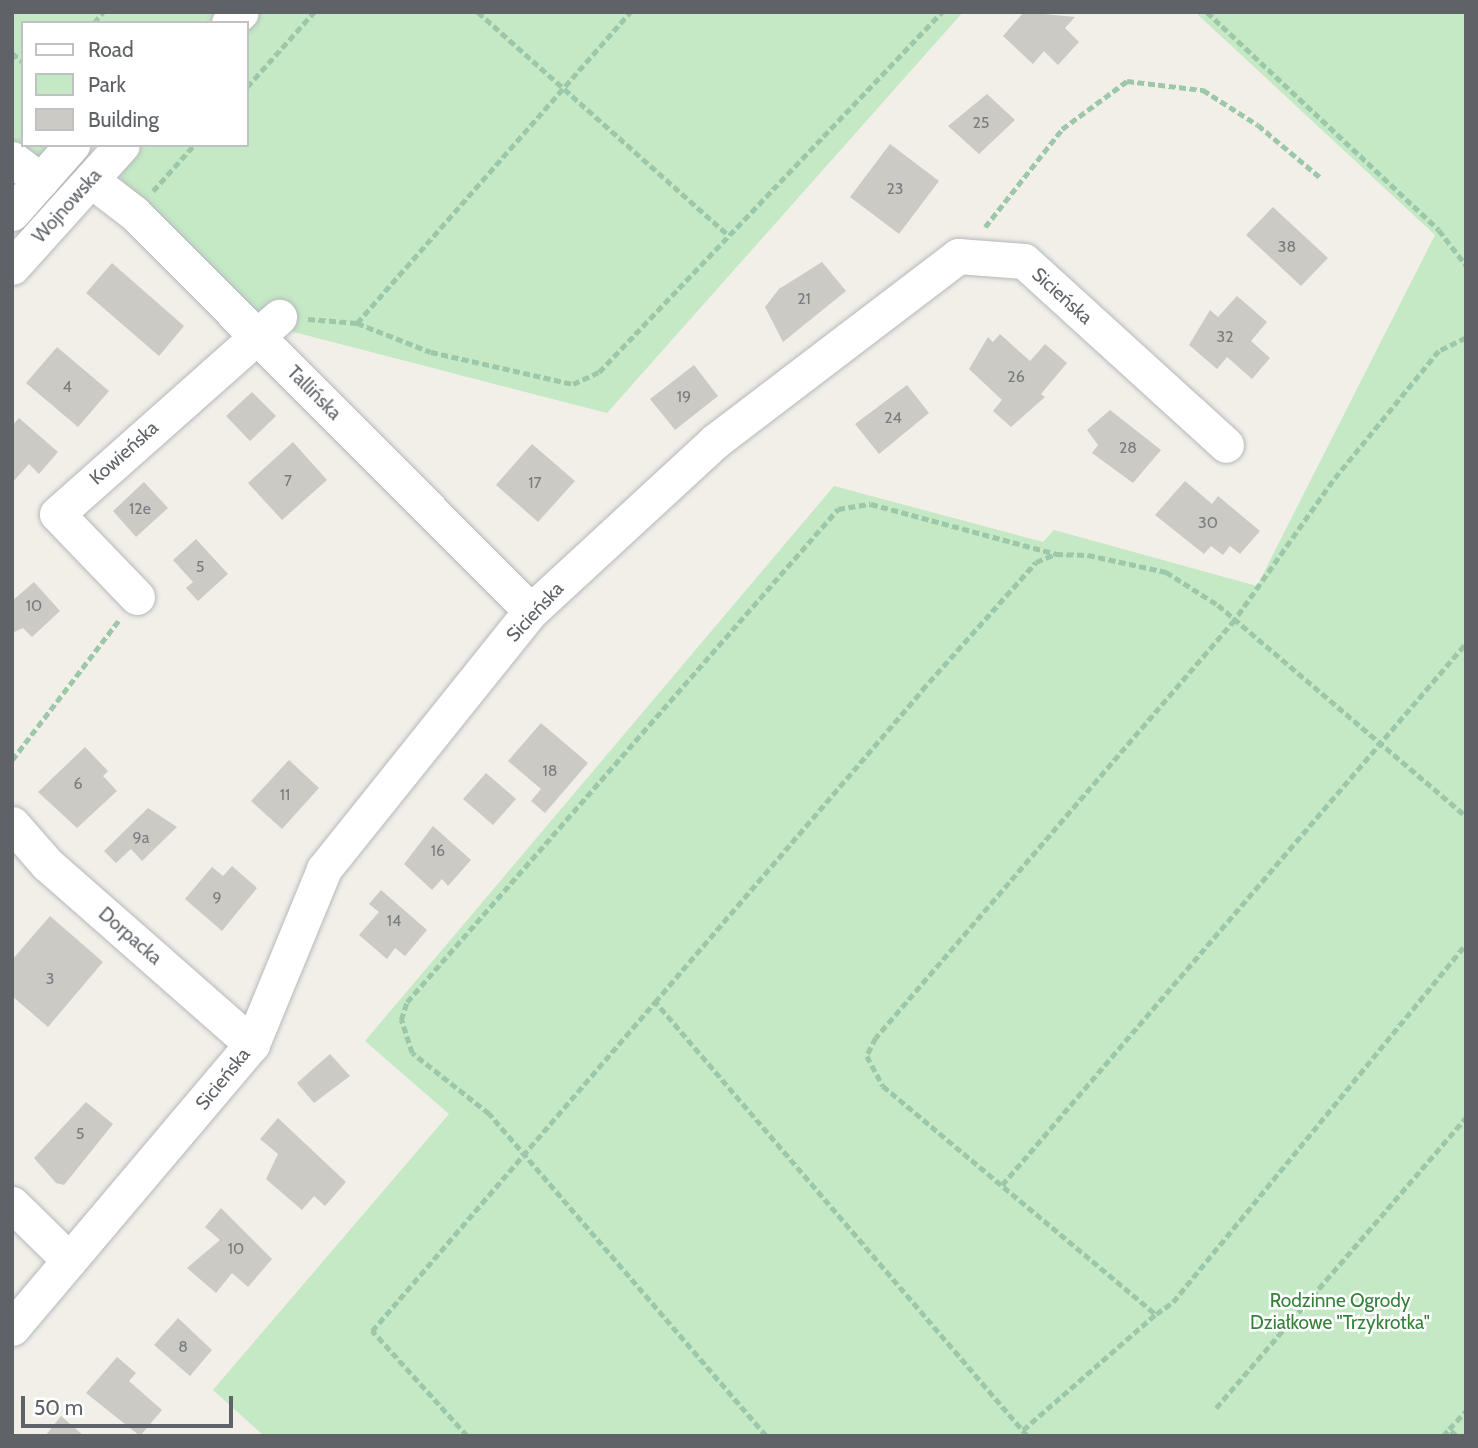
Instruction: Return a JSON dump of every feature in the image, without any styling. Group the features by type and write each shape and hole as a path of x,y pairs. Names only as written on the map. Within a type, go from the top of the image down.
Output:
{"street":[{"path":"12,213 70,147"},
{"path":"12,159 41,181"},
{"name":"Tallińska","path":"100,159 134,213 267,325 531,611"},
{"name":"Wojnowska","path":"12,267 100,159"},
{"name":"Sicieńska","path":"12,1328 252,1044 324,869 531,611 714,442 958,256 1024,261 1226,445"},
{"name":"Kowieńska","path":"137,597 57,514 267,325"},
{"name":"Dorpacka","path":"12,824 47,864 252,1044"},
{"path":"12,1204 69,1260"}],"path":[{"path":"248,86 314,12"},
{"path":"478,12 727,234"},
{"path":"357,323 630,12"},
{"path":"267,325 357,323 431,352 573,384 599,372 727,234 942,12"},
{"path":"1207,12 1439,230 1466,265"},
{"path":"958,256 1062,129 1127,81 1203,90 1258,125 1321,178"},
{"path":"134,213 192,147"},
{"path":"1156,1314 883,1086 867,1056 876,1038 1235,620 1333,481 1438,351 1466,338"},
{"path":"766,1436 525,1153 489,1114 412,1053 402,1035 407,1002 838,509 871,504 1056,554 1166,572 1235,620 1466,816"},
{"path":"467,1436 372,1332 922,690 1036,562 1056,554"},
{"path":"12,760 137,597"},
{"path":"1002,1185 1382,746 1466,643"},
{"path":"1023,1430 1173,1302 1466,944"},
{"path":"655,1003 1027,1436"},
{"path":"1216,1408 1466,1117"},
{"path":"1443,1436 1466,1410"},
{"path":"1449,1429 1456,1436"}],"green space":[{"path":"12,12 227,12 215,21 21,21 21,147 86,147 12,229"},
{"path":"260,12 963,12 607,413 290,331 270,312 252,316 127,189 118,173 129,147 248,147 248,21 244,21"},
{"name":"Rodzinne Ogrody Działkowe \"Trzykrotka\"","path":"1195,12 1466,12 1466,1436 264,1436 213,1390 449,1114 365,1041 834,486 1043,542 1054,530 1257,586 1435,235"}],"building":[{"path":"1024,12 1075,17 1065,28 1079,42 1058,65 1044,51 1033,64 1003,36"},
{"path":"987,94 1015,120 979,154 948,126"},
{"path":"890,144 939,181 899,234 850,197"},
{"path":"1273,207 1328,258 1301,286 1246,235"},
{"path":"822,262 846,291 783,342 765,307 779,289"},
{"path":"112,263 184,326 159,356 86,293"},
{"path":"1237,296 1267,322 1251,341 1270,358 1252,379 1227,357 1217,369 1189,345 1210,310 1218,317"},
{"path":"1000,334 1030,361 1045,344 1067,363 1041,394 1045,397 1011,427 993,411 1002,400 969,369 988,337 993,342"},
{"path":"57,347 109,391 78,427 26,383"},
{"path":"694,365 718,396 675,430 650,399"},
{"path":"907,385 929,413 879,454 855,424"},
{"path":"252,392 276,416 250,441 226,416"},
{"path":"1110,410 1161,450 1133,483 1092,453 1098,445 1087,430"},
{"path":"19,418 58,452 39,474 29,464 12,483 12,426"},
{"path":"293,442 327,480 282,520 248,483"},
{"path":"532,444 575,481 538,522 496,485"},
{"path":"1185,481 1212,504 1218,496 1260,531 1240,554 1230,546 1223,555 1211,546 1204,554 1155,515"},
{"path":"144,482 168,508 136,537 113,511"},
{"path":"196,539 228,574 198,601 186,588 193,582 173,560"},
{"path":"34,582 60,611 32,637 23,628 12,633 12,601"},
{"path":"541,723 588,763 545,813 531,801 541,789 508,761"},
{"path":"85,747 108,771 103,776 117,791 77,828 38,792"},
{"path":"289,760 319,788 282,829 251,801"},
{"path":"486,773 516,799 493,825 463,799"},
{"path":"148,808 177,827 142,861 131,849 116,863 104,851"},
{"path":"433,826 471,860 448,886 442,879 432,890 404,864"},
{"path":"232,866 257,888 222,931 185,899 212,867 223,876"},
{"path":"381,890 427,930 405,956 395,948 387,959 359,935 379,912 369,904"},
{"path":"50,916 103,962 48,1027 12,996 12,960"},
{"path":"330,1054 350,1076 314,1103 297,1083"},
{"path":"86,1102 113,1124 64,1185 56,1183 34,1158"},
{"path":"278,1118 346,1182 325,1206 314,1196 302,1210 266,1179 278,1154 260,1139"},
{"path":"221,1208 272,1259 248,1287 232,1273 216,1293 187,1268 220,1240 205,1227"},
{"path":"178,1318 212,1350 190,1376 154,1345"},
{"path":"117,1357 136,1373 129,1381 162,1410 140,1436 86,1393"},
{"path":"61,1416 84,1436 45,1436"}]}
